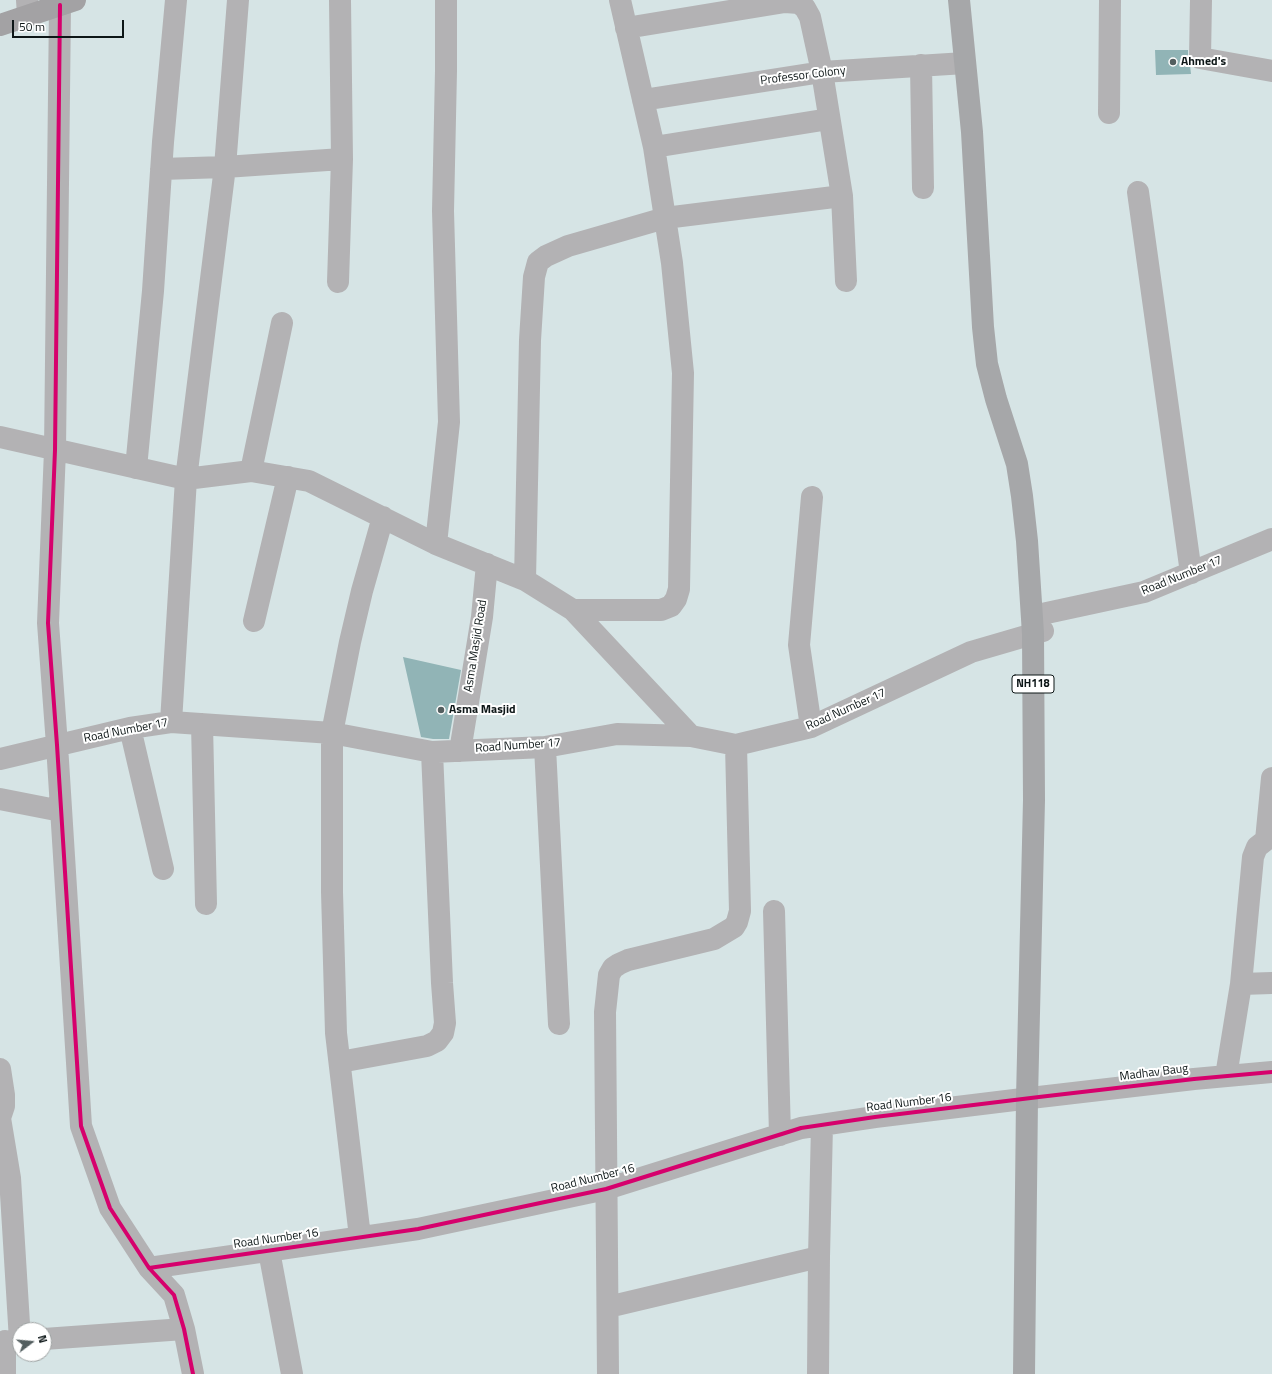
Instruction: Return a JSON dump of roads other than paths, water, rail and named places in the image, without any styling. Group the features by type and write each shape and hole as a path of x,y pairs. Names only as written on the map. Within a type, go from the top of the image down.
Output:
{"highway":[{"name":"NH118","path":"959,0 973,147 983,327 987,364 996,399 1017,464 1039,626 1045,697 1024,1374"},
{"name":"NH118","path":"972,0 987,182 992,300 1001,371 1027,461 1034,492 1038,526 1039,626"},
{"name":"NH118","path":"1033,1098 1037,1374"}],"main road":[{"path":"0,25 28,8 68,2"}],"street":[{"path":"136,468 153,291 161,169 176,0"},
{"path":"171,722 186,479 225,167 238,0"},
{"path":"338,282 342,159 340,0"},
{"path":"436,544 449,422 443,211 446,0"},
{"path":"573,610 661,610 671,606 676,599 679,589 683,373 672,263 654,147 620,0"},
{"path":"1109,113 1110,0"},
{"path":"1201,0 1200,58 1272,71"},
{"path":"68,2 55,450 48,623 81,1126 110,1208 149,1268 174,1295 184,1329 194,1374"},
{"path":"626,28 785,2 799,3 805,8 810,17 822,72 842,196 846,281"},
{"name":"Professor Colony","path":"643,100 822,72 965,63"},
{"path":"921,66 923,188"},
{"path":"654,147 829,119"},
{"path":"161,169 225,167 342,159"},
{"path":"1138,192 1191,573"},
{"path":"526,580 530,340 534,277 538,262 546,256 568,246 665,218 842,196"},
{"path":"250,471 282,323"},
{"path":"0,436 55,450 186,479 250,471 309,481 436,544 526,580 573,610 691,736"},
{"path":"254,621 288,477"},
{"path":"811,727 799,645 812,498"},
{"path":"360,1237 336,1033 332,892 332,733 362,591 383,518"},
{"name":"Road Number 17","path":"0,759 130,728 171,722 332,733 432,752 545,746 617,734 691,736 736,745 811,727 971,652 1039,626 1144,592 1272,539"},
{"name":"Asma Masjid Road","path":"460,751 482,617 487,564"},
{"path":"202,724 206,904"},
{"path":"130,728 164,869"},
{"path":"608,1374 605,1012 609,975 619,964 628,960 714,939 734,927 737,922 740,911 736,745"},
{"path":"545,746 559,1024"},
{"path":"340,1062 427,1046 437,1041 443,1033 445,1023 432,752"},
{"path":"1226,1076 1241,984 1253,858 1258,847 1269,839 1272,778"},
{"path":"0,800 61,811"},
{"path":"774,911 780,1135"},
{"path":"1241,984 1272,982"},
{"path":"0,1069 4,1095 4,1106 0,1118 10,1178 11,1341 5,1374"},
{"name":"Madhav Baug","path":"1033,1098 1272,1072"},
{"name":"Road Number 16","path":"149,1268 418,1229 606,1188 802,1128 875,1117 1033,1098"},
{"path":"818,1374 822,1125"},
{"path":"269,1251 292,1374"},
{"path":"608,1308 819,1258"},
{"path":"52,1338 184,1329"}],"place":[{"name":"Ahmed's","path":"1173,62"},
{"name":"Asma Masjid","path":"441,710"}]}
